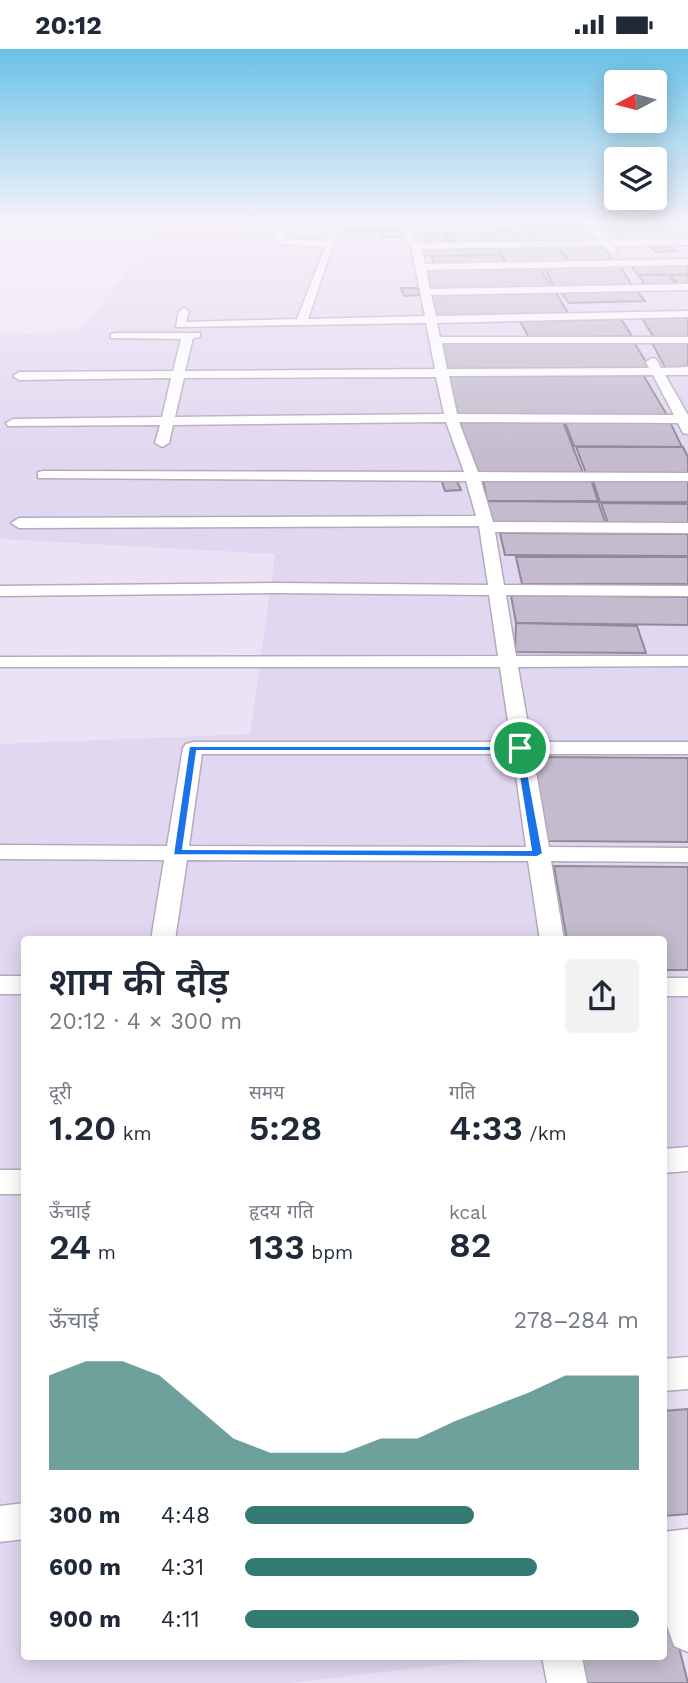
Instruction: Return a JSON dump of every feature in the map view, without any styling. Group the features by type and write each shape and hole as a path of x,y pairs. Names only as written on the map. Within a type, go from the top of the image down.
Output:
{"street":[{"path":"301,323 310,298"},
{"path":"426,298 430,332 442,372 450,418 487,524 551,936"},
{"path":"629,316 638,298"},
{"path":"659,298 688,314"},
{"path":"184,311 180,325 301,323 430,332 688,340"},
{"path":"430,332 629,316"},
{"path":"629,316 686,422"},
{"path":"115,336 352,334"},
{"path":"162,443 188,335"},
{"path":"19,376 688,371"},
{"path":"13,423 168,419 450,418 686,422"},
{"path":"43,475 688,477"},
{"path":"19,523 487,524 688,528"},
{"path":"0,591 688,591"},
{"path":"0,662 510,659 688,661"},
{"path":"164,936 193,748 688,748"},
{"path":"0,852 688,855"},
{"path":"0,985 21,985"},
{"path":"667,987 688,987"},
{"path":"667,1161 688,1159"},
{"path":"0,1182 21,1182"},
{"path":"667,1375 688,1373"},
{"path":"0,1524 21,1521"},
{"path":"672,1549 688,1632"},
{"path":"563,1660 567,1683"}],"shaded area":[{"path":"106,298 688,298 688,1153 667,1156 667,936 21,936 21,1660 484,1660 291,1683 0,1683 0,744 250,734 275,554 0,539 0,335 79,332"}],"building":[{"path":"429,298 559,298 570,316 437,318"},
{"path":"566,298 643,298 645,301 569,303"},
{"path":"688,317 688,338 654,338 642,318"},
{"path":"621,319 632,336 529,338 520,321"},
{"path":"633,341 650,368 446,370 439,342"},
{"path":"652,343 688,343 688,369 666,369"},
{"path":"642,373 667,415 457,416 448,374"},
{"path":"460,421 563,422 583,473 474,473"},
{"path":"565,422 670,422 682,447 574,446"},
{"path":"576,447 683,447 688,457 688,474 586,473"},
{"path":"441,479 456,479 461,490 445,491"},
{"path":"483,480 591,480 598,501 487,501"},
{"path":"593,481 688,481 688,502 600,502"},
{"path":"487,501 598,502 606,524 491,524"},
{"path":"601,503 688,504 688,526 609,526"},
{"path":"500,533 688,534 688,556 505,555"},
{"path":"516,557 688,557 688,584 522,584"},
{"path":"511,595 688,597 688,625 516,623"},
{"path":"516,623 637,626 646,653 515,652"},
{"path":"530,757 688,758 688,842 548,841"},
{"path":"554,866 688,867 688,970 667,970 667,936 566,936"},
{"path":"688,1409 688,1514 667,1516 667,1411"},
{"path":"667,1600 688,1683 585,1683 580,1660 667,1660"}],"route":[{"path":"193,748 520,748 537,854 177,852 193,748"}]}
